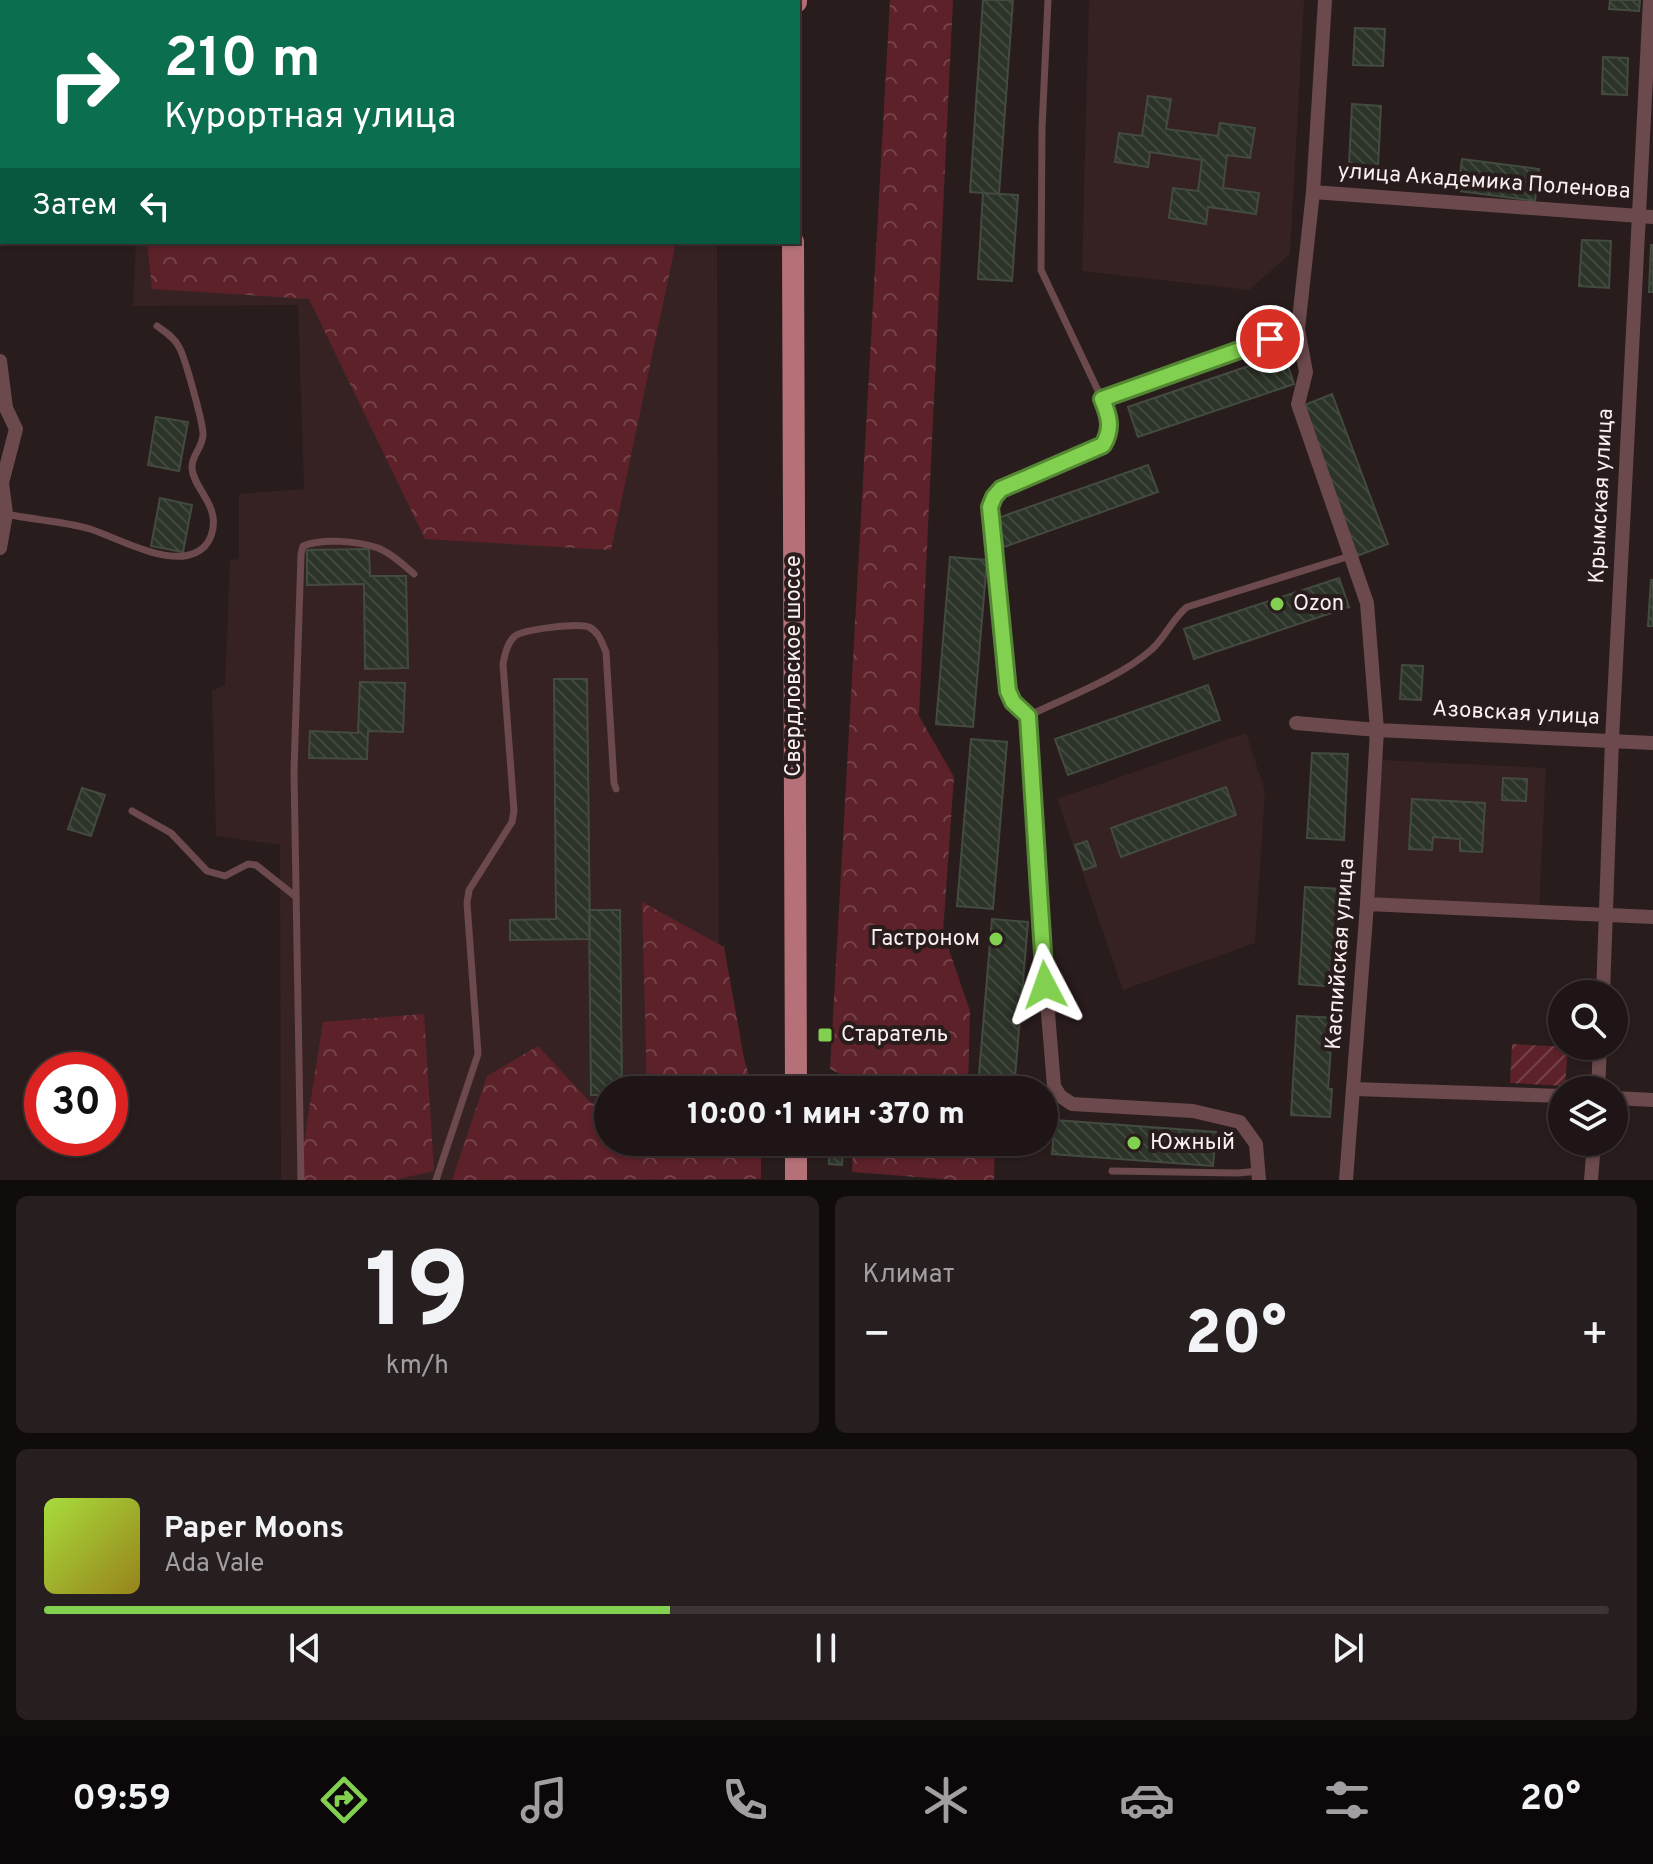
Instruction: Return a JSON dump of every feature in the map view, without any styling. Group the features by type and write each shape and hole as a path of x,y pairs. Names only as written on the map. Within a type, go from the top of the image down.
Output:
{"main road":[{"name":"Свердловское шоссе","path":"793,244 796,1076"},
{"path":"796,1156 796,1180"}],"street":[{"name":"Каспийская улица","path":"1325,0 1313,192 1298,329 1306,372 1298,404 1367,603 1377,730 1346,1180"},
{"name":"Крымская улица","path":"1604,980 1612,740 1646,216 1650,0"},
{"name":"улица Академика Поленова","path":"1313,192 1646,216"},
{"path":"1259,1176 1256,1144 1240,1122 1193,1111 1072,1104 1060,1096 1054,1086 1028,716 1013,702 1008,691 990,507 1001,489 1103,445 1109,436 1110,418 1102,399 1298,329"},
{"path":"0,361 6,408 16,429 2,483 6,514 0,548"},
{"name":"Азовская улица","path":"1296,723 1377,730 1653,743"},
{"path":"1367,904 1653,917"},
{"path":"1354,1089 1548,1096"},
{"path":"1628,1099 1653,1100"},
{"path":"1591,1180 1593,1156"}],"lane":[{"path":"1048,0 1042,128 1041,270 1102,399"},
{"path":"6,514 90,529 165,554 195,554 207,546 213,530 212,513 207,497 191,471 204,437 202,422 180,348 157,326"},
{"path":"301,1180 294,771 303,546 315,542 366,545 380,549 414,574"},
{"path":"1028,716 1104,679 1148,653 1187,607 1350,556"},
{"path":"436,1180 478,1054 467,903 469,890 512,822 514,811 503,664 505,651 513,638 524,631 580,625 591,628 599,635 606,652 616,789"},
{"path":"132,811 171,833 207,871 225,876 248,864 256,865 295,896"},
{"path":"1112,1171 1259,1176"}],"shaded area":[{"path":"1089,0 1304,0 1290,254 1249,290 1082,271"},
{"path":"136,244 717,244 719,1076 594,1076 594,1156 649,1156 719,1180 281,1180 280,845 216,836 212,690 225,686 230,560 239,559 239,494 304,489 298,305 133,306"},
{"path":"1246,733 1265,791 1255,943 1123,990 1057,799"},
{"path":"1382,760 1546,768 1539,908 1373,899"}],"green space":[{"path":"890,0 953,0 919,716 954,777 943,932 970,1011 968,1076 844,1076 830,1069"},
{"path":"147,244 676,244 611,550 425,539 309,299 152,289"},
{"path":"642,902 724,947 749,1076 647,1076"},
{"path":"424,1014 434,1171 394,1180 298,1180 323,1022"},
{"path":"1512,1044 1548,1046 1548,1060 1567,1060 1566,1076 1548,1076 1548,1085 1510,1083"},
{"path":"538,1046 594,1103 594,1156 761,1156 761,1179 452,1180 487,1076"},
{"path":"853,1156 995,1156 994,1180 852,1172"}],"building":[{"path":"983,0 1013,0 999,194 970,192"},
{"path":"1610,0 1640,0 1639,11 1609,9"},
{"path":"1355,28 1385,29 1383,66 1353,65"},
{"path":"1603,57 1628,58 1627,95 1602,94"},
{"path":"1148,96 1171,99 1166,129 1218,136 1220,123 1255,128 1250,158 1227,155 1223,188 1259,193 1256,214 1208,207 1206,224 1169,218 1173,188 1198,191 1202,160 1150,152 1148,167 1115,162 1119,133 1142,136"},
{"path":"1352,104 1381,106 1378,167 1349,165"},
{"path":"1462,159 1539,169 1535,201 1458,191"},
{"path":"983,193 1018,195 1012,281 978,279"},
{"path":"1582,240 1611,241 1609,288 1579,286"},
{"path":"1651,245 1653,292 1649,292"},
{"path":"1284,354 1294,384 1138,437 1128,407"},
{"path":"1332,394 1388,544 1357,556 1302,406"},
{"path":"156,417 188,422 179,471 148,465"},
{"path":"1148,465 1158,492 1004,547 995,519"},
{"path":"160,498 192,505 183,552 151,546"},
{"path":"369,549 370,576 406,576 408,668 365,669 364,584 307,585 307,550"},
{"path":"950,557 987,560 973,727 936,724"},
{"path":"1339,578 1349,607 1194,659 1184,629"},
{"path":"1651,580 1653,626 1648,626"},
{"path":"1402,665 1423,666 1421,700 1400,699"},
{"path":"554,679 587,679 590,939 510,940 510,920 556,919"},
{"path":"360,682 405,683 403,732 368,731 367,759 309,758 310,731 358,733"},
{"path":"1208,685 1220,720 1068,775 1055,739"},
{"path":"971,739 1007,742 993,909 957,906"},
{"path":"1312,753 1348,754 1344,840 1307,838"},
{"path":"1503,778 1527,779 1526,801 1502,800"},
{"path":"1226,787 1236,815 1121,857 1111,828"},
{"path":"82,788 105,795 91,836 68,829"},
{"path":"1412,799 1485,803 1482,852 1460,851 1460,839 1433,837 1432,850 1409,849"},
{"path":"1087,841 1096,866 1084,870 1075,845"},
{"path":"1305,887 1344,889 1343,919 1338,918 1335,959 1339,959 1337,987 1299,984"},
{"path":"589,910 620,910 622,1076 594,1076 594,1095 591,1095"},
{"path":"992,919 1028,922 1015,1076 979,1076"},
{"path":"1297,1016 1337,1018 1335,1046 1331,1046 1330,1117 1291,1115"},
{"name":"Южный","path":"1058,1120 1216,1132 1213,1166 1058,1154"},
{"path":"829,1156 842,1156 842,1165 829,1164"}],"place":[{"name":"Ozon","path":"1277,604"},
{"name":"Гастроном","path":"996,939"},
{"name":"Старатель","path":"825,1035"},
{"name":"Южный","path":"1134,1143"}],"route":[{"path":"1045,985 1028,716 1013,702 1008,691 990,507 1001,489 1103,445 1109,436 1110,418 1102,399 1270,339"}]}
